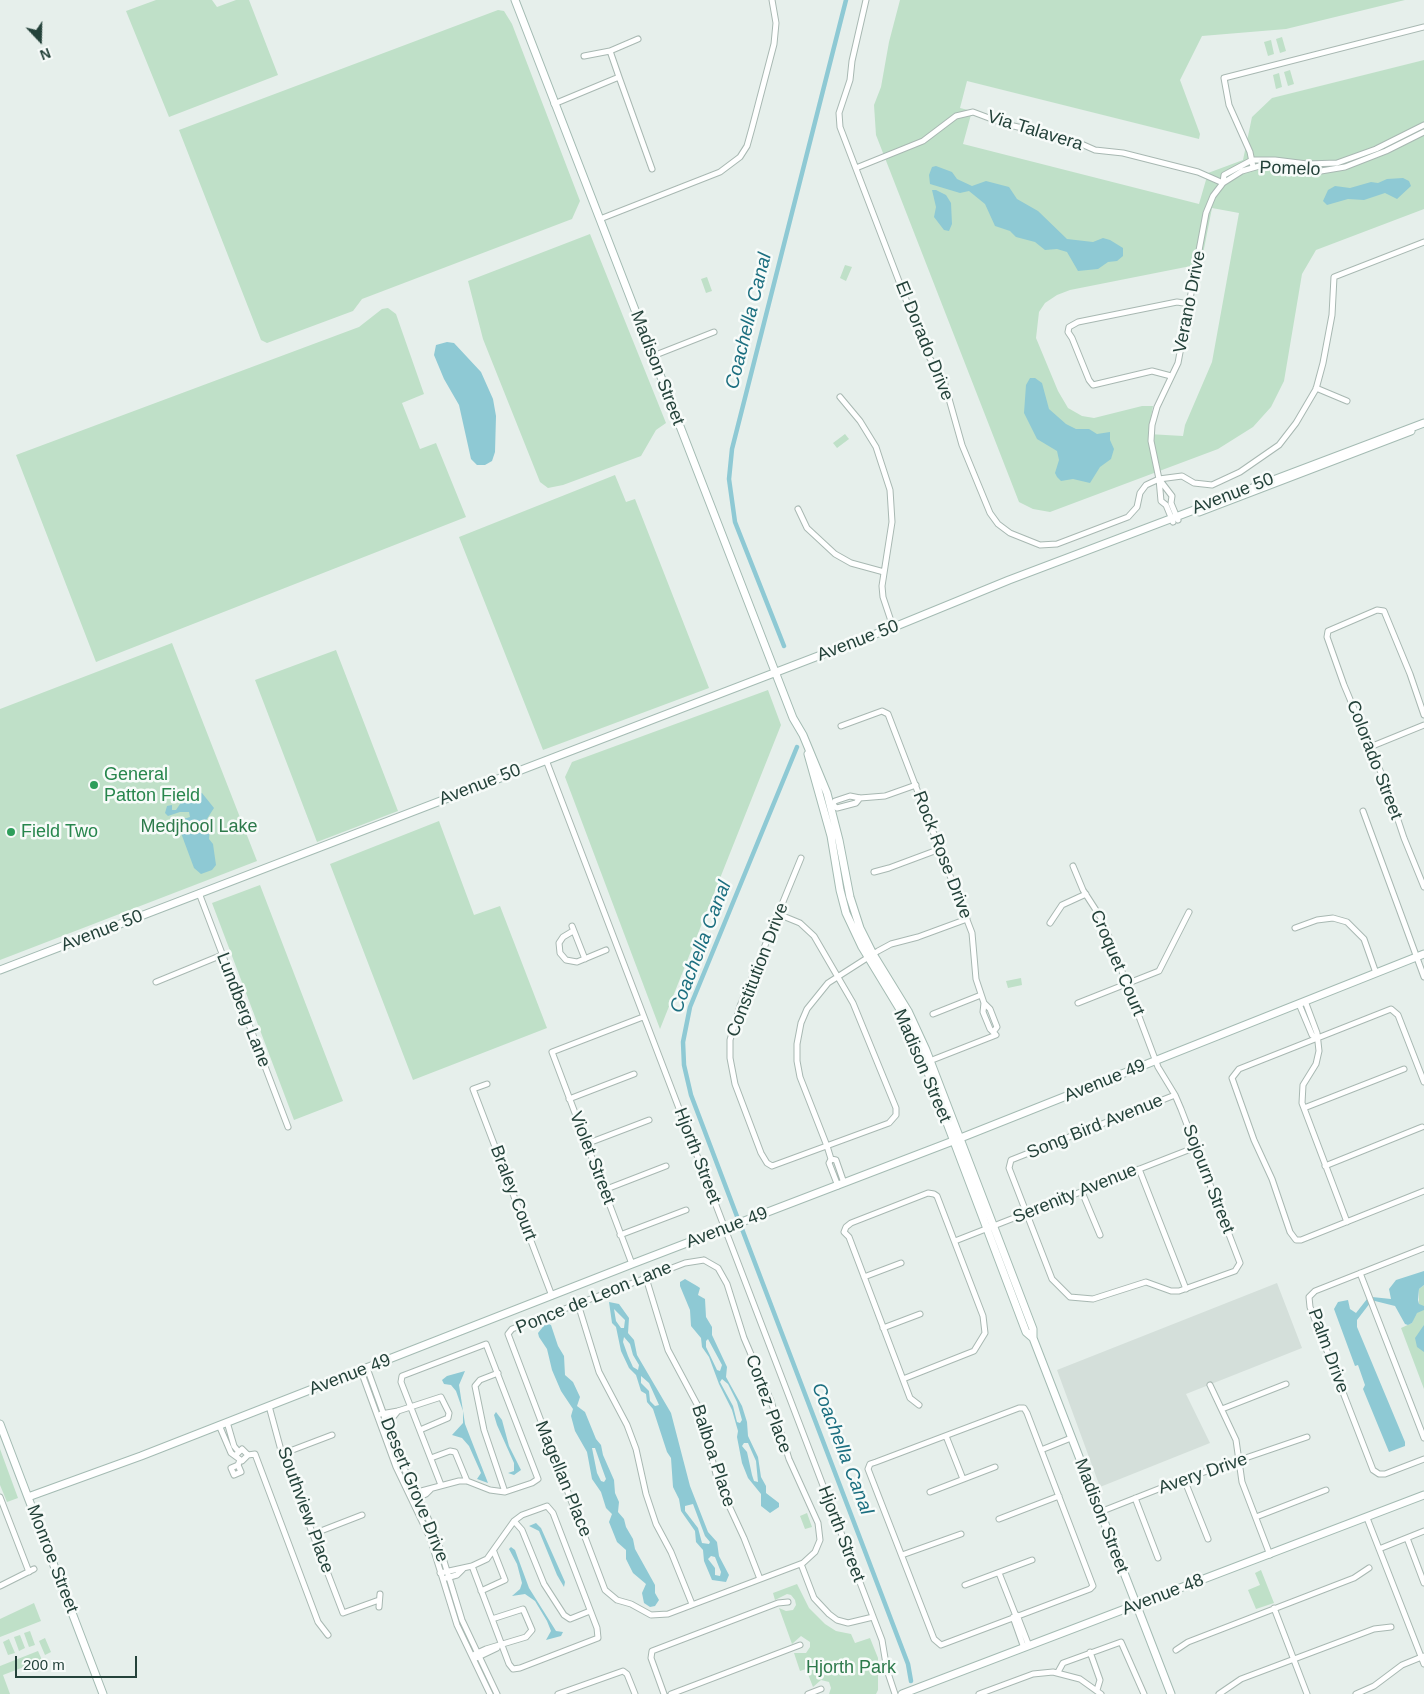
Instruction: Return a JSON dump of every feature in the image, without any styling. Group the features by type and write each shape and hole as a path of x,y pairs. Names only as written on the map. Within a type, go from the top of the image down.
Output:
{"main road":[{"name":"Madison Street","path":"515,0 793,718 803,734 832,805 852,906 870,956"},
{"name":"Avenue 50","path":"0,970 893,628 1009,580 1424,424"},
{"name":"Madison Street","path":"803,734 831,836 843,903 870,956 908,1011 991,1228 1033,1329 1033,1338 1171,1694"},
{"name":"Avenue 49","path":"28,1497 364,1370 632,1264 957,1140 1424,954"},
{"name":"Monroe Street","path":"0,1424 103,1694"},
{"name":"Avenue 48","path":"902,1694 1424,1495"}],"street":[{"path":"600,219 720,172 740,157 747,146 774,44 776,23 772,0"},
{"name":"El Dorado Drive","path":"866,0 852,62 850,80 839,113 845,142 926,352 944,381 953,419 972,472 990,513 998,524 1010,533 1048,546 1128,517 1137,507 1140,492 1146,485 1160,479"},
{"path":"1253,167 1252,160 1229,104 1224,78 1424,27"},
{"path":"584,56 610,51 638,39"},
{"path":"610,51 652,169"},
{"path":"554,104 620,77"},
{"name":"Via Talavera","path":"856,168 923,142 956,116 973,112 1004,124 1070,139 1095,150 1123,153 1198,172 1223,183"},
{"name":"Pomelo","path":"1223,183 1224,175 1252,160 1276,160 1307,164 1338,163 1376,149 1424,125"},
{"name":"Pomelo","path":"1223,183 1253,167 1276,165 1307,170 1332,170 1386,151 1424,132"},
{"name":"Verano Drive","path":"1174,519 1166,505 1161,501 1160,479 1151,441 1152,425 1157,407 1180,354 1206,214 1213,196 1223,183"},
{"path":"1160,479 1182,476 1194,484 1212,485 1240,472 1279,445 1296,423 1316,388 1332,315 1334,277 1424,242"},
{"path":"1171,376 1152,371 1093,385 1068,332 1072,324 1078,322 1176,302 1190,304"},
{"path":"653,356 714,332"},
{"path":"1316,388 1347,401"},
{"path":"840,397 860,421 876,447 889,486 892,522 889,556 884,572 882,597 893,628"},
{"name":"Verano Drive","path":"1160,479 1172,496 1171,503 1174,519"},
{"path":"798,509 807,528 835,554 851,563 884,572"},
{"name":"Colorado Street","path":"1424,715 1386,613 1376,610 1332,628 1326,633 1424,888"},
{"name":"Rock Rose Drive","path":"841,726 886,711 972,933 976,979 984,1002 985,1017 990,1030 995,1033 927,1062"},
{"path":"1370,746 1424,725"},
{"name":"Hjorth Street","path":"546,760 882,1640 887,1670 894,1694"},
{"path":"860,798 856,803 837,808 832,805 834,801 853,795 860,798 885,796 916,785"},
{"path":"844,798 846,805"},
{"path":"1363,811 1424,977"},
{"path":"874,872 940,849"},
{"name":"Constitution Drive","path":"801,858 740,1006 730,1040 730,1058 735,1084 761,1154 767,1163 772,1166 827,1146"},
{"name":"Croquet Court","path":"1074,866 1086,894 1103,921 1156,1061"},
{"name":"Lundberg Lane","path":"199,893 288,1127"},
{"path":"1050,923 1062,906 1086,894"},
{"path":"1078,1003 1159,971 1189,912"},
{"path":"778,914 800,923 808,930 862,1019 896,1108 896,1115 889,1123 827,1146"},
{"path":"1295,928 1317,920 1333,918 1347,922 1364,939 1376,973"},
{"path":"841,1185 829,1163 831,1159 827,1146 800,1077 797,1044 801,1023 807,1009 816,996 837,978 891,944 918,937 966,919"},
{"path":"585,959 572,929 560,940 558,948 563,958 570,962 585,959 606,950"},
{"path":"156,982 222,955"},
{"path":"933,1014 981,995"},
{"path":"1302,1003 1312,1035 1317,1039 1319,1056 1303,1085 1304,1108 1347,1222"},
{"path":"1424,1082 1395,1011 1385,1010 1240,1069 1233,1074 1233,1083 1254,1140 1276,1187 1290,1232 1296,1240 1302,1240 1424,1191"},
{"name":"Violet Street","path":"632,1264 552,1052 643,1017"},
{"name":"Sojourn Street","path":"1156,1061 1164,1081 1175,1095 1240,1263 1235,1270 1186,1289"},
{"path":"1304,1108 1404,1069"},
{"path":"569,1099 634,1074"},
{"name":"Braley Court","path":"487,1084 473,1089 552,1296"},
{"name":"Song Bird Avenue","path":"1027,1214 1009,1168 1011,1160 1175,1095"},
{"path":"586,1144 650,1120"},
{"path":"1325,1166 1422,1127"},
{"name":"Serenity Avenue","path":"954,1241 1196,1147"},
{"path":"831,1159 836,1160 841,1185"},
{"path":"604,1190 666,1166"},
{"path":"833,1171 839,1169"},
{"path":"1027,1214 1052,1279 1070,1297 1093,1300 1146,1282 1171,1291 1186,1289 1139,1169"},
{"path":"1082,1192 1100,1235"},
{"path":"903,1379 974,1351 985,1333 983,1316 954,1241 934,1194 928,1193 846,1226 844,1232 850,1238 910,1398 919,1405"},
{"path":"620,1235 686,1210"},
{"name":"Palm Drive","path":"1424,1248 1315,1291 1309,1297 1310,1307 1374,1470 1380,1474 1385,1474 1424,1459"},
{"name":"Ponce de Leon Lane","path":"508,1334 512,1329 690,1262 704,1260 711,1263"},
{"name":"Cortez Place","path":"711,1263 718,1268 726,1284 750,1352 769,1395 789,1460 818,1523 820,1532 818,1546 801,1564"},
{"path":"864,1277 901,1263"},
{"path":"1360,1273 1424,1438"},
{"name":"Balboa Place","path":"646,1278 668,1350 699,1408 718,1482 744,1538 760,1579"},
{"path":"578,1304 599,1372 627,1425 636,1448 646,1494 656,1524 671,1552 692,1604"},
{"path":"883,1328 920,1314"},
{"name":"Magellan Place","path":"508,1334 605,1590 617,1600 651,1615 658,1615 801,1564"},
{"path":"414,1496 441,1485 467,1481 490,1490 505,1492 532,1483 538,1479 486,1344 402,1376 401,1382 441,1485"},
{"name":"Desert Grove Drive","path":"364,1370 430,1538 456,1625 490,1694"},
{"path":"498,1373 480,1380 475,1386 484,1430 505,1492"},
{"path":"1222,1409 1286,1384"},
{"path":"1210,1385 1236,1440 1242,1482 1270,1554"},
{"path":"383,1420 410,1406 437,1396 441,1397 449,1413 447,1420 420,1430"},
{"name":"Southview Place","path":"270,1406 282,1454 344,1613 380,1597 379,1607"},
{"path":"1018,1408 1024,1408 1092,1581 1093,1586 1090,1589 941,1644 936,1643 868,1469 870,1464 946,1436 1018,1408"},
{"path":"381,1414 398,1411"},
{"path":"227,1422 239,1463 246,1459 248,1455 255,1454 318,1622 328,1636"},
{"path":"219,1425 231,1453 237,1453 244,1449 248,1455"},
{"path":"282,1454 332,1436"},
{"path":"946,1436 963,1479"},
{"name":"Avery Drive","path":"1100,1512 1184,1479 1307,1437"},
{"path":"1040,1450 1071,1438"},
{"path":"430,1458 450,1451 455,1452 467,1481"},
{"path":"930,1492 995,1467"},
{"path":"1184,1479 1208,1539"},
{"path":"1256,1517 1326,1490"},
{"name":"Desert Grove Drive","path":"414,1496 436,1535 462,1620 497,1694"},
{"path":"999,1519 1059,1496"},
{"path":"0,1497 31,1571 0,1586"},
{"path":"1135,1498 1158,1558"},
{"path":"440,1573 463,1569 487,1559 494,1552 503,1533 514,1521 522,1515 547,1506 553,1513 598,1632 596,1639 517,1669 510,1667 472,1566"},
{"path":"313,1534 362,1515"},
{"path":"1366,1518 1423,1657 1424,1664"},
{"path":"514,1521 522,1530 544,1584 564,1615 570,1619 590,1611"},
{"path":"1379,1548 1424,1531"},
{"path":"902,1555 961,1534"},
{"path":"1407,1538 1424,1583"},
{"path":"481,1591 505,1580 494,1552"},
{"path":"966,1585 1032,1560"},
{"path":"801,1564 814,1598 837,1620 848,1622 873,1617"},
{"path":"1176,1650 1188,1642 1354,1578 1369,1568"},
{"path":"442,1580 457,1575 463,1569"},
{"path":"999,1573 1027,1647"},
{"path":"664,1694 650,1654 652,1650 778,1603 788,1602"},
{"path":"1274,1608 1307,1694"},
{"path":"473,1659 478,1655 531,1634 532,1628 526,1613 519,1609 492,1619"},
{"path":"1219,1694 1237,1681 1374,1629 1391,1626"},
{"path":"1058,1672 1063,1662 1122,1642 1144,1694"},
{"path":"671,1694 800,1645"},
{"path":"980,1694 1033,1674 1058,1672 1080,1679 1099,1692 1100,1680 1090,1652"},
{"path":"1356,1694 1374,1686 1402,1665 1423,1657"},
{"path":"558,1694 623,1671 628,1674 635,1694"},
{"path":"808,1694 821,1689"}],"shaded area":[{"path":"1277,1283 1302,1348 1186,1394 1210,1443 1100,1487 1057,1370"}],"green space":[{"path":"156,0 212,0 217,7 236,0 249,0 278,75 169,117 126,11"},
{"path":"900,0 1405,0 1286,29 1202,36 1180,80 1200,134 1199,139 967,81 960,108 972,111 963,144 1199,204 1208,173 1243,160 1252,117 1272,98 1424,60 1424,209 1316,250 1302,274 1284,381 1271,407 1253,427 1218,449 1050,512 1033,509 1019,502 876,135 874,105 881,87 889,42","holes":["1212,208 1239,213 1212,362 1185,425 1183,436 1148,434 1153,406 1142,406 1094,418 1082,416 1068,408 1058,391 1036,338 1039,312 1045,303 1057,295 1070,290 1201,264"]},
{"path":"498,10 504,11 512,24 580,201 572,219 362,299 353,311 267,343 261,340 179,130"},
{"path":"1282,37 1286,51 1280,53 1276,39"},
{"path":"1271,40 1274,54 1268,56 1264,42"},
{"path":"1290,70 1294,84 1288,86 1284,72"},
{"path":"1279,73 1282,87 1276,89 1273,75"},
{"path":"590,234 666,423 656,430 641,456 563,485 548,488 540,482 483,339 468,281"},
{"path":"845,265 852,267 846,281 840,278"},
{"path":"707,277 712,291 706,293 701,279"},
{"path":"388,308 396,314 424,394 402,403 420,449 436,443 466,517 96,662 16,455 359,327 382,309"},
{"path":"845,434 849,439 837,448 833,443"},
{"path":"615,475 626,502 635,499 709,688 543,750 459,537"},
{"name":"Medjhool Lake","path":"172,643 257,861 0,960 0,709"},
{"path":"336,650 398,811 317,842 255,680"},
{"path":"768,690 781,725 660,1029 565,777 572,762"},
{"path":"439,821 474,915 500,906 547,1028 413,1080 330,864"},
{"path":"260,885 343,1101 294,1120 212,903"},
{"path":"1021,978 1022,985 1008,988 1006,981"},
{"path":"1424,1285 1424,1389 1401,1328 1412,1323 1419,1304 1419,1289"},
{"path":"0,1449 18,1498 7,1502 0,1485"},
{"path":"807,1513 812,1527 805,1529 800,1516"},
{"path":"1261,1570 1274,1603 1256,1609 1248,1590 1260,1585 1255,1573"},
{"name":"Hjorth Park","path":"797,1584 809,1608 825,1624 836,1631 851,1634 855,1643 870,1638 878,1658 878,1690 876,1694 829,1694 831,1688 829,1682 821,1680 813,1687 806,1669 800,1671 794,1653 806,1653 810,1647 810,1642 801,1636 792,1644 779,1608 786,1611 793,1610 796,1605 795,1600 791,1595 787,1594 775,1600 773,1593"},
{"path":"34,1603 41,1621 0,1637 0,1619"},
{"path":"30,1631 35,1645 29,1647 24,1633"},
{"path":"20,1635 25,1648 19,1651 14,1637"},
{"path":"45,1638 51,1652 45,1655 39,1641"},
{"path":"9,1639 15,1653 8,1655 3,1642"},
{"path":"38,1651 42,1660 3,1675 10,1694 0,1694 0,1666"}],"water":[{"path":"936,166 952,172 957,179 972,186 986,181 1009,187 1017,199 1038,211 1067,239 1093,242 1103,238 1110,240 1123,248 1123,256 1117,261 1108,262 1098,269 1078,271 1067,252 1057,249 1045,250 1035,242 1016,237 1010,231 995,226 985,204 969,191 960,193 930,184 929,175 932,167"},
{"path":"1403,178 1409,181 1411,186 1397,199 1385,193 1364,200 1348,199 1327,205 1323,201 1328,190 1335,186 1350,188 1371,182 1378,183 1387,179"},
{"path":"932,190 946,195 951,203 952,224 949,231 944,230 934,217 936,207"},
{"path":"447,342 454,343 481,372 493,399 496,416 495,452 492,461 485,465 477,465 471,459 459,405 444,379 434,355 436,345"},
{"path":"1030,378 1035,378 1042,383 1049,409 1066,424 1076,429 1089,429 1097,434 1110,432 1110,440 1114,449 1111,459 1100,467 1090,483 1073,479 1061,481 1057,477 1055,473 1059,460 1057,451 1037,439 1024,413 1026,385"},
{"path":"194,792 202,793 214,808 205,822 210,828 209,839 213,844 216,865 212,870 201,874 194,868 178,825 180,820 190,817 189,812 180,812 168,816 165,813 167,806 172,805 172,810 176,810 182,801"},
{"path":"1424,1271 1424,1285 1419,1289 1418,1300 1419,1304 1424,1306 1424,1310 1417,1313 1412,1323 1405,1324 1395,1306 1375,1301 1370,1303 1357,1320 1357,1327 1405,1442 1405,1446 1389,1452 1363,1389 1365,1385 1358,1365 1355,1366 1334,1309 1338,1302 1348,1300 1350,1309 1356,1313 1367,1299 1372,1297 1391,1299 1389,1289 1396,1280"},
{"path":"685,1279 700,1288 698,1295 705,1299 706,1317 712,1327 712,1335 727,1367 726,1377 742,1406 747,1422 748,1436 758,1457 761,1477 766,1486 766,1493 779,1503 779,1507 770,1513 761,1506 761,1494 748,1478 742,1463 737,1437 738,1431 732,1410 719,1384 709,1357 702,1347 701,1338 691,1326 690,1310 680,1282","holes":["708,1339 722,1365 720,1371 717,1370 706,1347","722,1379 728,1384 737,1402 742,1420 740,1423 737,1422 733,1406 720,1382","744,1443 748,1443 756,1461 758,1482 754,1481 747,1452 742,1446"]},
{"path":"609,1302 619,1304 629,1318 628,1333 634,1340 637,1355 671,1413 690,1486 708,1532 717,1542 719,1556 729,1575 726,1582 712,1580 704,1561 703,1550 696,1542 695,1531 681,1511 679,1499 673,1487 671,1458 667,1452 653,1409 647,1402 646,1394 641,1391 636,1375 629,1368 621,1351 616,1327 612,1323","holes":["614,1309 625,1320 624,1328 621,1328 616,1321","624,1337 630,1344 633,1355 639,1365 638,1370 633,1367 623,1342","641,1376 649,1383 659,1405 655,1406 650,1401 649,1391 641,1383","693,1504 705,1536 710,1542 709,1544 702,1543 698,1528 685,1511 685,1506","711,1556 715,1557 721,1572 720,1576 715,1575 715,1568 708,1559"]},
{"path":"546,1323 551,1325 558,1346 564,1356 565,1375 573,1382 580,1397 577,1406 585,1412 596,1439 601,1445 603,1455 614,1480 615,1493 619,1502 618,1512 624,1519 633,1539 635,1549 655,1585 655,1593 659,1600 655,1606 650,1607 644,1603 642,1593 646,1584 633,1573 626,1559 626,1550 617,1542 609,1522 612,1514 606,1508 601,1492 592,1479 587,1452 575,1431 571,1416 573,1409 561,1391 552,1370 547,1349 538,1333","holes":["592,1448 595,1448 606,1479 604,1482 601,1481 597,1473"]},
{"path":"1424,1325 1424,1352 1417,1347 1415,1338"},
{"path":"465,1371 459,1385 463,1411 456,1391 451,1385 444,1384 442,1380 447,1376"},
{"path":"463,1411 465,1424 488,1483 477,1479 481,1473 469,1446 462,1438 452,1435 463,1423"},
{"path":"496,1412 502,1420 509,1446 521,1470 514,1475 508,1473 514,1471 514,1463 497,1425 494,1415"},
{"path":"536,1523 541,1528 565,1582 564,1587 557,1575 539,1531 529,1526"},
{"path":"511,1547 515,1550 529,1588 556,1631 563,1632 561,1636 546,1640 551,1631 535,1601 525,1594 512,1596 520,1589 522,1583 517,1564 509,1549"}],"waterway":[{"name":"Coachella Canal","path":"784,646 735,522 729,479 732,449 846,0"},
{"name":"Coachella Canal","path":"738,1219 691,1095 684,1065 683,1042 690,1007 797,747"},
{"path":"172,833 180,831"},
{"name":"Coachella Canal","path":"742,1229 908,1664 911,1681"}],"place":[{"name":"General Patton Field","path":"94,785"},
{"name":"Field Two","path":"11,832"}]}
